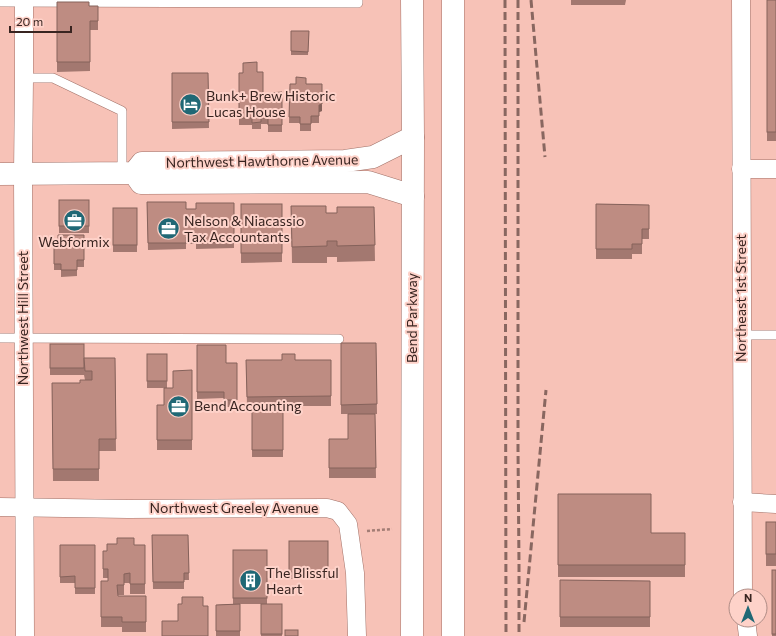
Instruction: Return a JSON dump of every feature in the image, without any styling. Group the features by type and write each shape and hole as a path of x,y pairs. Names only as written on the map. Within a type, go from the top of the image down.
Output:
{"main road":[{"name":"Bend Parkway","path":"412,0 412,636"},
{"path":"453,0 453,636"},
{"name":"Northwest Hawthorne Avenue","path":"0,174 128,173 142,164 345,161 373,157 413,137"},
{"name":"Northwest Hawthorne Avenue","path":"128,173 141,183 368,182 413,196"}],"street":[{"name":"Northeast 1st Street","path":"741,0 743,588"},
{"name":"Northwest Hill Street","path":"24,1 23,338 25,636"},
{"path":"741,169 776,169"},
{"path":"742,502 776,504"},
{"name":"Northwest Greeley Avenue","path":"0,507 128,509 327,508 338,511 348,524 355,573 357,636"}],"lane":[{"path":"0,2 358,3 358,0"},
{"path":"24,78 53,78 122,111 128,173"},
{"path":"741,334 776,335"},
{"path":"0,338 339,339"}],"path":[{"path":"349,532 412,527"}],"building":[{"path":"767,0 776,0 776,132 767,132"},
{"path":"57,2 89,2 89,6 98,6 98,21 90,21 90,62 57,62"},
{"path":"291,31 309,31 308,52 291,51"},
{"path":"257,62 257,72 263,72 263,100 270,100 270,93 282,92 282,125 268,125 268,118 261,118 261,122 252,123 252,118 239,118 239,73 243,73 243,63"},
{"name":"Bunk+ Brew Historic Lucas House","path":"172,73 208,73 209,122 172,122"},
{"path":"296,77 306,78 306,84 322,84 322,104 319,105 319,116 311,116 311,124 300,124 300,117 289,117 290,84 296,84"},
{"name":"Webformix","path":"59,200 89,200 89,226 59,226"},
{"path":"147,202 186,202 186,209 196,209 196,203 234,203 234,242 196,242 196,237 186,237 186,243 148,243"},
{"path":"241,204 282,204 282,253 241,253"},
{"path":"596,204 649,205 649,229 642,229 642,244 632,244 632,249 596,249"},
{"path":"291,206 326,206 326,213 337,213 337,207 374,207 375,245 337,246 337,241 327,241 327,246 292,247"},
{"path":"113,208 137,208 137,245 113,245"},
{"path":"58,235 84,235 84,260 77,260 77,270 61,270 61,264 54,264 54,242 58,241"},
{"path":"341,343 376,343 377,404 341,405"},
{"path":"50,344 84,344 84,368 50,368"},
{"path":"197,345 226,345 226,363 237,363 237,400 224,400 224,392 197,392"},
{"path":"147,354 167,354 167,381 147,381"},
{"path":"282,354 295,354 295,360 331,360 331,396 247,397 246,360 282,360"},
{"path":"84,358 115,358 116,439 99,439 99,469 53,469 52,383 80,383 80,380 92,380 92,371 85,371"},
{"name":"Bend Accounting","path":"192,370 192,440 157,440 157,405 164,405 164,388 173,388 173,371"},
{"path":"262,403 283,403 283,450 252,450 252,409 262,409"},
{"path":"348,414 375,414 376,468 329,468 329,439 348,439"},
{"path":"558,494 651,494 651,533 685,533 685,565 558,565"},
{"path":"766,522 776,522 776,554 766,554"},
{"path":"152,535 188,535 189,573 184,573 184,582 153,582"},
{"path":"117,538 134,538 134,545 145,545 145,584 130,584 130,573 124,574 124,585 117,585 118,596 146,596 146,622 122,622 122,617 101,617 101,581 108,581 108,569 103,569 103,551 107,551 107,544 117,544"},
{"path":"289,541 328,541 328,572 289,572"},
{"path":"60,545 95,545 95,588 75,588 75,576 60,577"},
{"name":"The Blissful Heart","path":"233,550 267,550 267,598 233,598"},
{"path":"772,570 776,570 776,634 772,634"},
{"path":"560,580 650,581 650,617 560,617"},
{"path":"182,597 203,597 203,606 208,606 208,636 162,636 162,621 178,621 178,604 182,604"},
{"path":"240,604 240,631 216,631 216,605"},
{"path":"261,604 282,604 282,634 261,634"},
{"path":"285,630 298,630 298,636 285,636"}],"railway":[{"path":"505,0 506,636"},
{"path":"518,0 519,636"},
{"path":"531,0 545,157"},
{"path":"524,622 546,390"}],"place":[{"name":"Bunk+ Brew Historic Lucas House","path":"190,104"},
{"name":"Webformix","path":"74,220"},
{"name":"Nelson & Niacassio Tax Accountants","path":"169,229"},
{"name":"Bend Accounting","path":"178,406"},
{"name":"The Blissful Heart","path":"250,581"}]}
